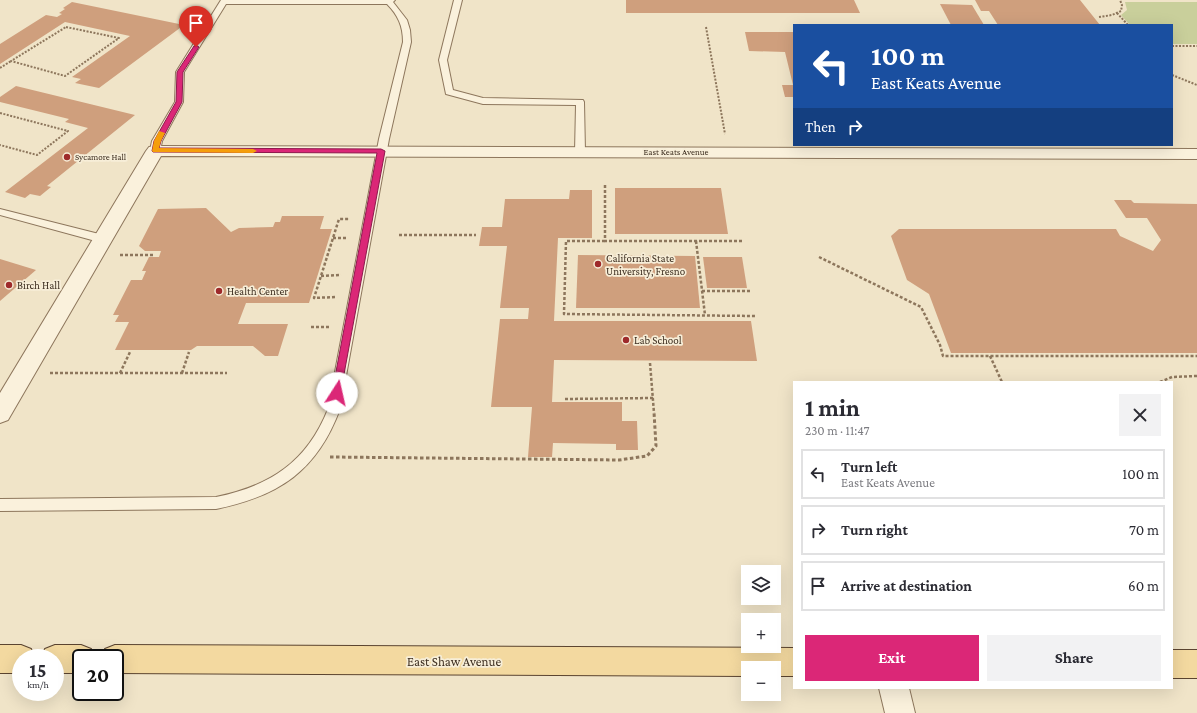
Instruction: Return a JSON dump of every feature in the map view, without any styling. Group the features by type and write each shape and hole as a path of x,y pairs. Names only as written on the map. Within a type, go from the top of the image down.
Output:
{"main road":[{"path":"0,659 12,659"},
{"name":"East Shaw Avenue","path":"124,659 793,662"},
{"path":"1173,664 1197,664"}],"street":[{"name":"East Keats Avenue","path":"155,151 1197,154"},
{"path":"0,413 108,247 155,151"},
{"path":"894,689 900,713"}],"lane":[{"path":"458,0 443,60 449,92 483,101 580,102 580,152"},
{"path":"0,505 216,503 243,497 270,486 290,472 306,458 316,446 324,433 334,409 381,151 395,87 407,42 408,35 402,15 390,1 224,2 180,72 179,102 157,141 155,151"},
{"path":"0,212 108,247"}],"path":[{"path":"1099,17 1121,11 1122,5 1120,0"},
{"path":"1117,13 1127,24"},
{"path":"0,68 11,61 66,27 119,38 65,76 11,61"},
{"path":"706,27 725,137"},
{"path":"1173,46 1197,46"},
{"path":"1173,75 1197,85"},
{"path":"0,113 68,131 36,155 0,145"},
{"path":"605,185 605,241"},
{"path":"341,297 314,298 339,219 355,218"},
{"path":"399,235 476,235"},
{"path":"333,238 351,238"},
{"path":"743,240 566,241 564,314 755,316"},
{"path":"696,241 705,315"},
{"path":"108,247 154,255"},
{"path":"819,257 921,307 940,345 943,356 1197,356"},
{"path":"321,276 345,275"},
{"path":"702,291 751,291"},
{"path":"311,327 335,327"},
{"path":"120,373 130,352"},
{"path":"182,373 189,352"},
{"path":"990,356 1002,381"},
{"path":"306,458 347,457 619,460 647,456 656,446 650,363"},
{"path":"48,373 227,373"},
{"path":"1161,381 1163,379 1179,376 1197,376"},
{"path":"565,399 653,398"}],"green space":[{"path":"1125,2 1197,2 1197,44 1173,44 1173,24 1129,24 1121,15 1127,10"}],"building":[{"path":"626,0 854,0 860,13 626,13"},
{"path":"975,0 1080,0 1099,24 997,24 989,11 981,11"},
{"path":"72,2 184,25 99,88 75,83 81,79 72,77 130,36 65,22 0,64 0,44 46,15 57,17 62,14 59,13 65,9 63,8"},
{"path":"940,4 972,5 983,24 950,24"},
{"path":"745,32 793,32 793,85 785,52 749,51"},
{"path":"782,85 793,85 793,97 785,97"},
{"name":"Sycamore Hall","path":"16,86 135,115 47,186 51,187 40,196 30,194 25,198 5,192 88,128 65,122 69,119 0,102 0,97"},
{"path":"615,188 721,188 728,234 615,234"},
{"name":"Lab School","path":"570,190 592,190 592,238 558,238 554,321 751,321 757,361 554,360 552,402 622,402 622,421 637,421 638,450 616,450 616,444 553,443 552,457 528,457 532,407 491,407 500,319 528,319 529,308 500,308 507,246 479,246 482,227 502,227 505,199 569,199"},
{"path":"1114,200 1131,200 1134,203 1197,204 1197,353 951,353 929,294 907,280 891,236 899,229 1116,229 1120,236 1153,251 1161,240 1147,218 1126,218"},
{"name":"Health Center","path":"206,208 231,232 239,228 273,227 275,222 280,222 282,216 324,216 320,229 332,229 309,303 246,303 238,324 288,324 278,356 265,356 253,346 197,346 191,350 115,350 129,322 115,322 119,315 113,315 131,280 142,280 146,271 142,271 149,257 159,257 161,251 145,251 139,246 158,209"},
{"path":"578,255 695,256 700,308 576,308"},
{"path":"703,257 742,257 747,288 707,288"},
{"name":"Birch Hall","path":"0,259 36,270 0,301"}],"slow traffic":[{"path":"162,133 157,141 155,151 253,151"}],"place":[{"name":"Sycamore Hall","path":"67,157"},
{"name":"California State University, Fresno","path":"598,264"},
{"name":"Birch Hall","path":"9,285"},
{"name":"Health Center","path":"219,291"},
{"name":"Lab School","path":"626,340"}],"route":[{"path":"196,47 180,72 179,102 157,141 155,151 381,151 337,393"}]}
